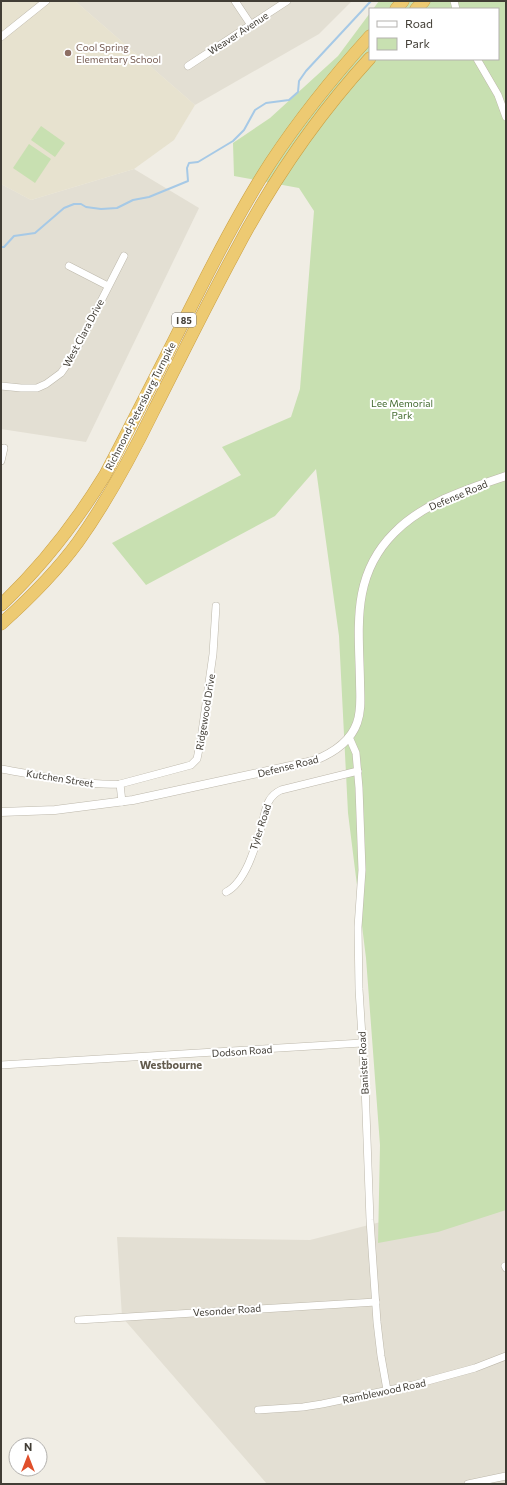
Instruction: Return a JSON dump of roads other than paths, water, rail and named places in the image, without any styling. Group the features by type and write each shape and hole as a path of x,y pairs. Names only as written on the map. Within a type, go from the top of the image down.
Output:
{"highway":[{"name":"Richmond-Petersburg Turnpike","path":"1,605 55,548 88,503 109,468 219,251 250,196 296,126 324,89 369,37"},
{"name":"Richmond-Petersburg Turnpike","path":"1,624 33,594 56,569 98,513 135,448 233,255 266,196 306,137 333,101 369,59"}],"street":[{"path":"1,37 46,1"},
{"path":"235,1 251,25"},
{"name":"Weaver Avenue","path":"188,66 287,1"},
{"path":"478,60 492,85 506,117"},
{"name":"West Clara Drive","path":"1,386 37,388 46,384 62,373 73,356 124,256"},
{"path":"69,266 108,286"},
{"path":"1,461 4,448"},
{"name":"Defense Road","path":"1,812 55,810 122,802 198,787 313,761 330,753 339,747 349,737 358,722 360,714 359,609 364,584 374,560 392,534 409,519 454,495 506,476"},
{"name":"Ridgewood Drive","path":"120,784 189,766 197,759 213,654 216,606"},
{"name":"Banister Road","path":"349,737 356,753 358,771 362,870 358,953 370,1220 381,1356 387,1390"},
{"name":"Kutchen Street","path":"1,769 100,784 120,784"},
{"name":"Tyler Road","path":"226,892 235,886 240,880 255,845 267,804 271,796 281,790 358,771"},
{"path":"120,784 122,802"},
{"name":"Dodson Road","path":"1,1065 52,1063 90,1059 224,1053 362,1043"},
{"name":"Vesonder Road","path":"78,1320 376,1302"},
{"name":"Ramblewood Road","path":"258,1410 316,1405 387,1390 453,1375 506,1356"},
{"path":"468,1484 506,1476"}],"waterway":[{"path":"1,247 4,247 14,236 35,233 64,208 74,204 81,204 86,207 101,209 117,208 133,200 149,197 188,181 187,168 189,163 198,162 233,141 244,130 255,110 266,103 289,100 298,92 299,81 306,71 371,1"}],"place":[{"name":"Cool Spring Elementary School","path":"68,53"}],"district":[{"name":"Westbourne","path":"171,1064"}],"park label":[{"name":"Lee Memorial Park","path":"402,408"}]}
